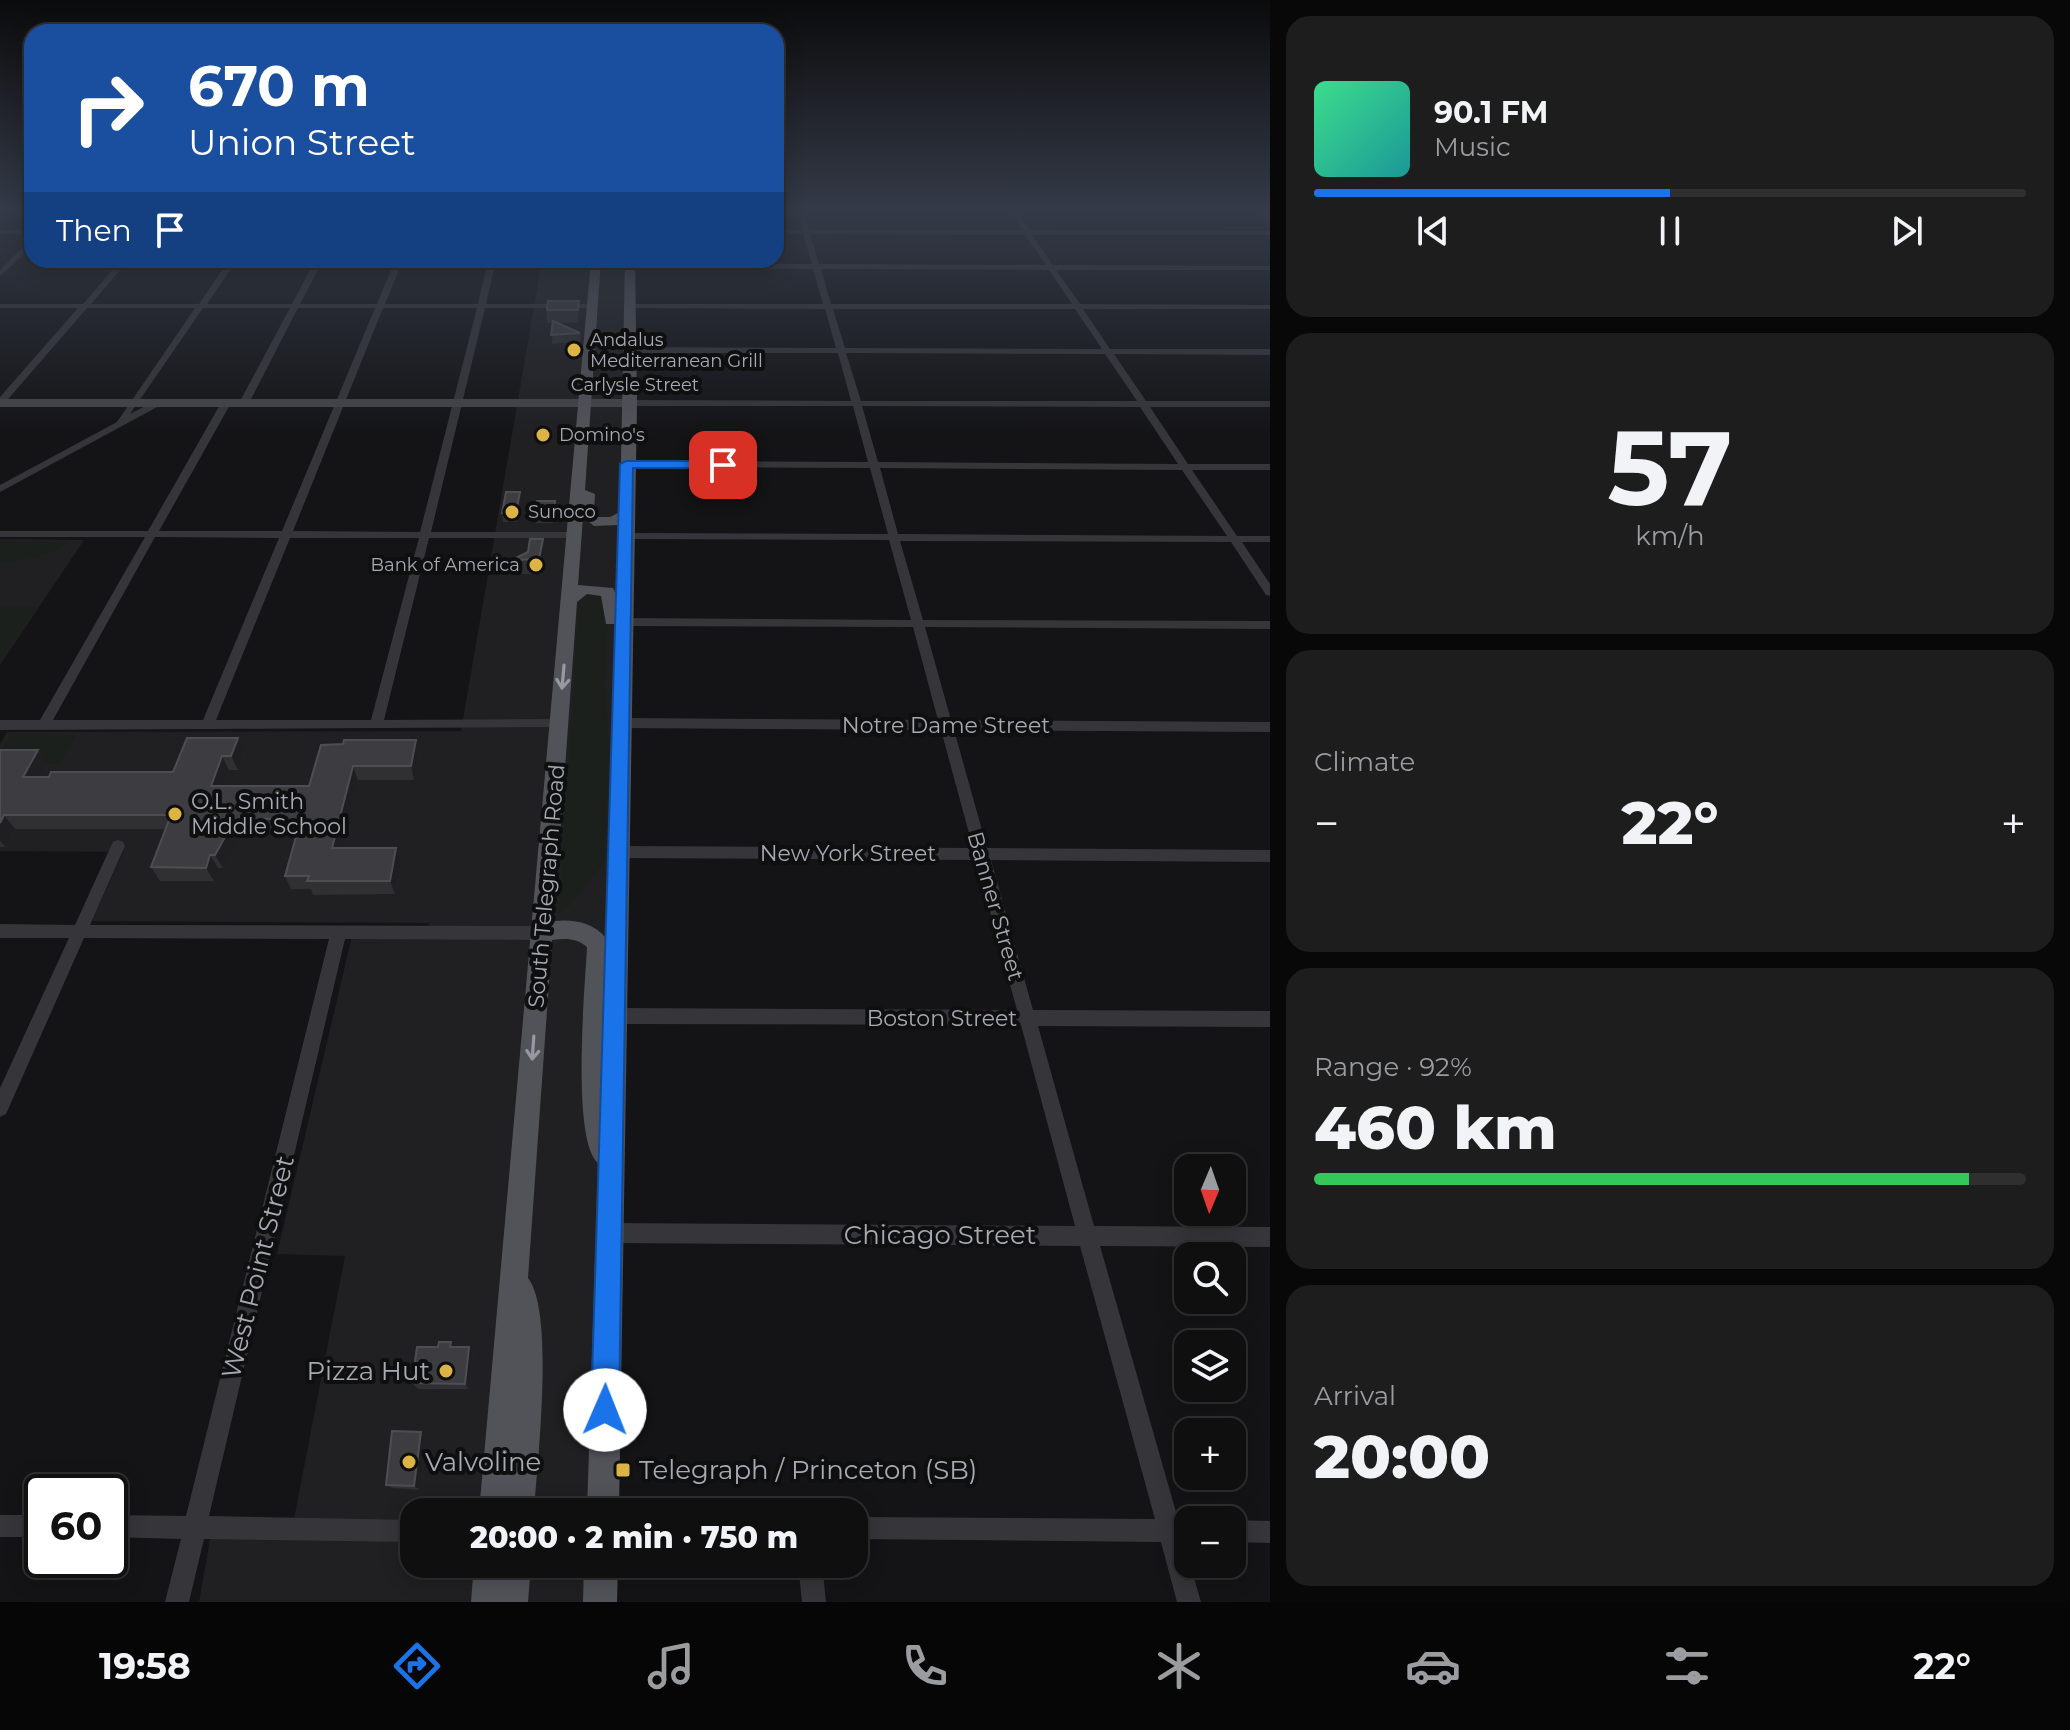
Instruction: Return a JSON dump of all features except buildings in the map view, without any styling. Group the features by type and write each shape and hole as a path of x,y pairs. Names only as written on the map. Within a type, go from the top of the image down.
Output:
{"main road":[{"name":"South Telegraph Road","path":"496,1498 594,286"},
{"path":"603,1498 626,464 630,403 629,306 624,286"},
{"path":"593,303 610,297 622,302 621,343 629,353"},
{"path":"583,431 590,444 591,457 587,512 594,521 607,523 625,515"},
{"path":"570,599 584,588 599,589 611,595 609,681 621,732"},
{"path":"541,933 576,930 588,934 598,945 594,1108 610,1184"},
{"path":"515,1261 527,1321 519,1498"},
{"path":"488,1602 490,1578"},
{"path":"511,1602 513,1578"},
{"path":"600,1602 601,1578"}],"street":[{"path":"0,403 103,286"},
{"path":"121,421 216,286"},
{"path":"244,403 306,286"},
{"path":"208,724 389,286"},
{"path":"376,724 459,403 486,286"},
{"name":"Banner Street","path":"822,286 1088,1236 1174,1515"},
{"path":"1064,286 1270,592"},
{"path":"0,306 481,306 593,303"},
{"path":"629,306 1270,307"},
{"path":"629,353 841,350 1270,352"},
{"name":"Carlysle Street","path":"0,403 1270,404"},
{"path":"0,489 158,403"},
{"path":"44,725 226,403"},
{"path":"626,464 1270,467"},
{"path":"0,534 575,535"},
{"path":"625,536 1270,539"},
{"path":"624,622 1270,625"},
{"path":"1,727 559,724"},
{"name":"Notre Dame Street","path":"621,732 946,725 1270,727"},
{"path":"0,1108 118,846"},
{"name":"New York Street","path":"618,852 1270,856"},
{"path":"0,931 541,933"},
{"name":"West Point Street","path":"177,1602 339,932"},
{"name":"Boston Street","path":"615,1016 1270,1019"},
{"name":"Chicago Street","path":"609,1233 1270,1237"},
{"path":"0,1526 24,1526"},
{"path":"128,1527 400,1531"},
{"path":"868,1528 1174,1531"},
{"path":"1246,1531 1270,1532"},
{"path":"811,1578 814,1602"},
{"name":"Banner Street","path":"1186,1578 1189,1602"}],"shaded area":[{"path":"538,286 629,286 603,1498 400,1498 400,1578 601,1578 600,1602 199,1602 212,1528 292,1529 345,1256 277,1254 353,932 427,933 429,923 92,921 123,852 0,851 0,744 7,732 461,731"},
{"path":"0,539 84,540 0,665"},
{"path":"0,541 70,542 36,557 0,562"},
{"path":"588,593 601,596 608,610 605,683 609,752 604,863 567,909 559,913 579,602"},
{"path":"0,607 37,607 0,664"},
{"path":"10,734 76,735 60,764 0,764 0,752"}],"place":[{"name":"Andalus Mediterranean Grill","path":"574,350"},
{"name":"Domino's","path":"543,435"},
{"name":"Sunoco","path":"512,512"},
{"name":"Bank of America","path":"536,565"},
{"name":"O.L. Smith Middle School","path":"175,814"},
{"name":"Pizza Hut","path":"446,1371"},
{"name":"Valvoline","path":"409,1462"},
{"name":"Telegraph / Princeton (SB)","path":"623,1470"}],"route":[{"path":"605,1410 626,464 723,465"}]}
